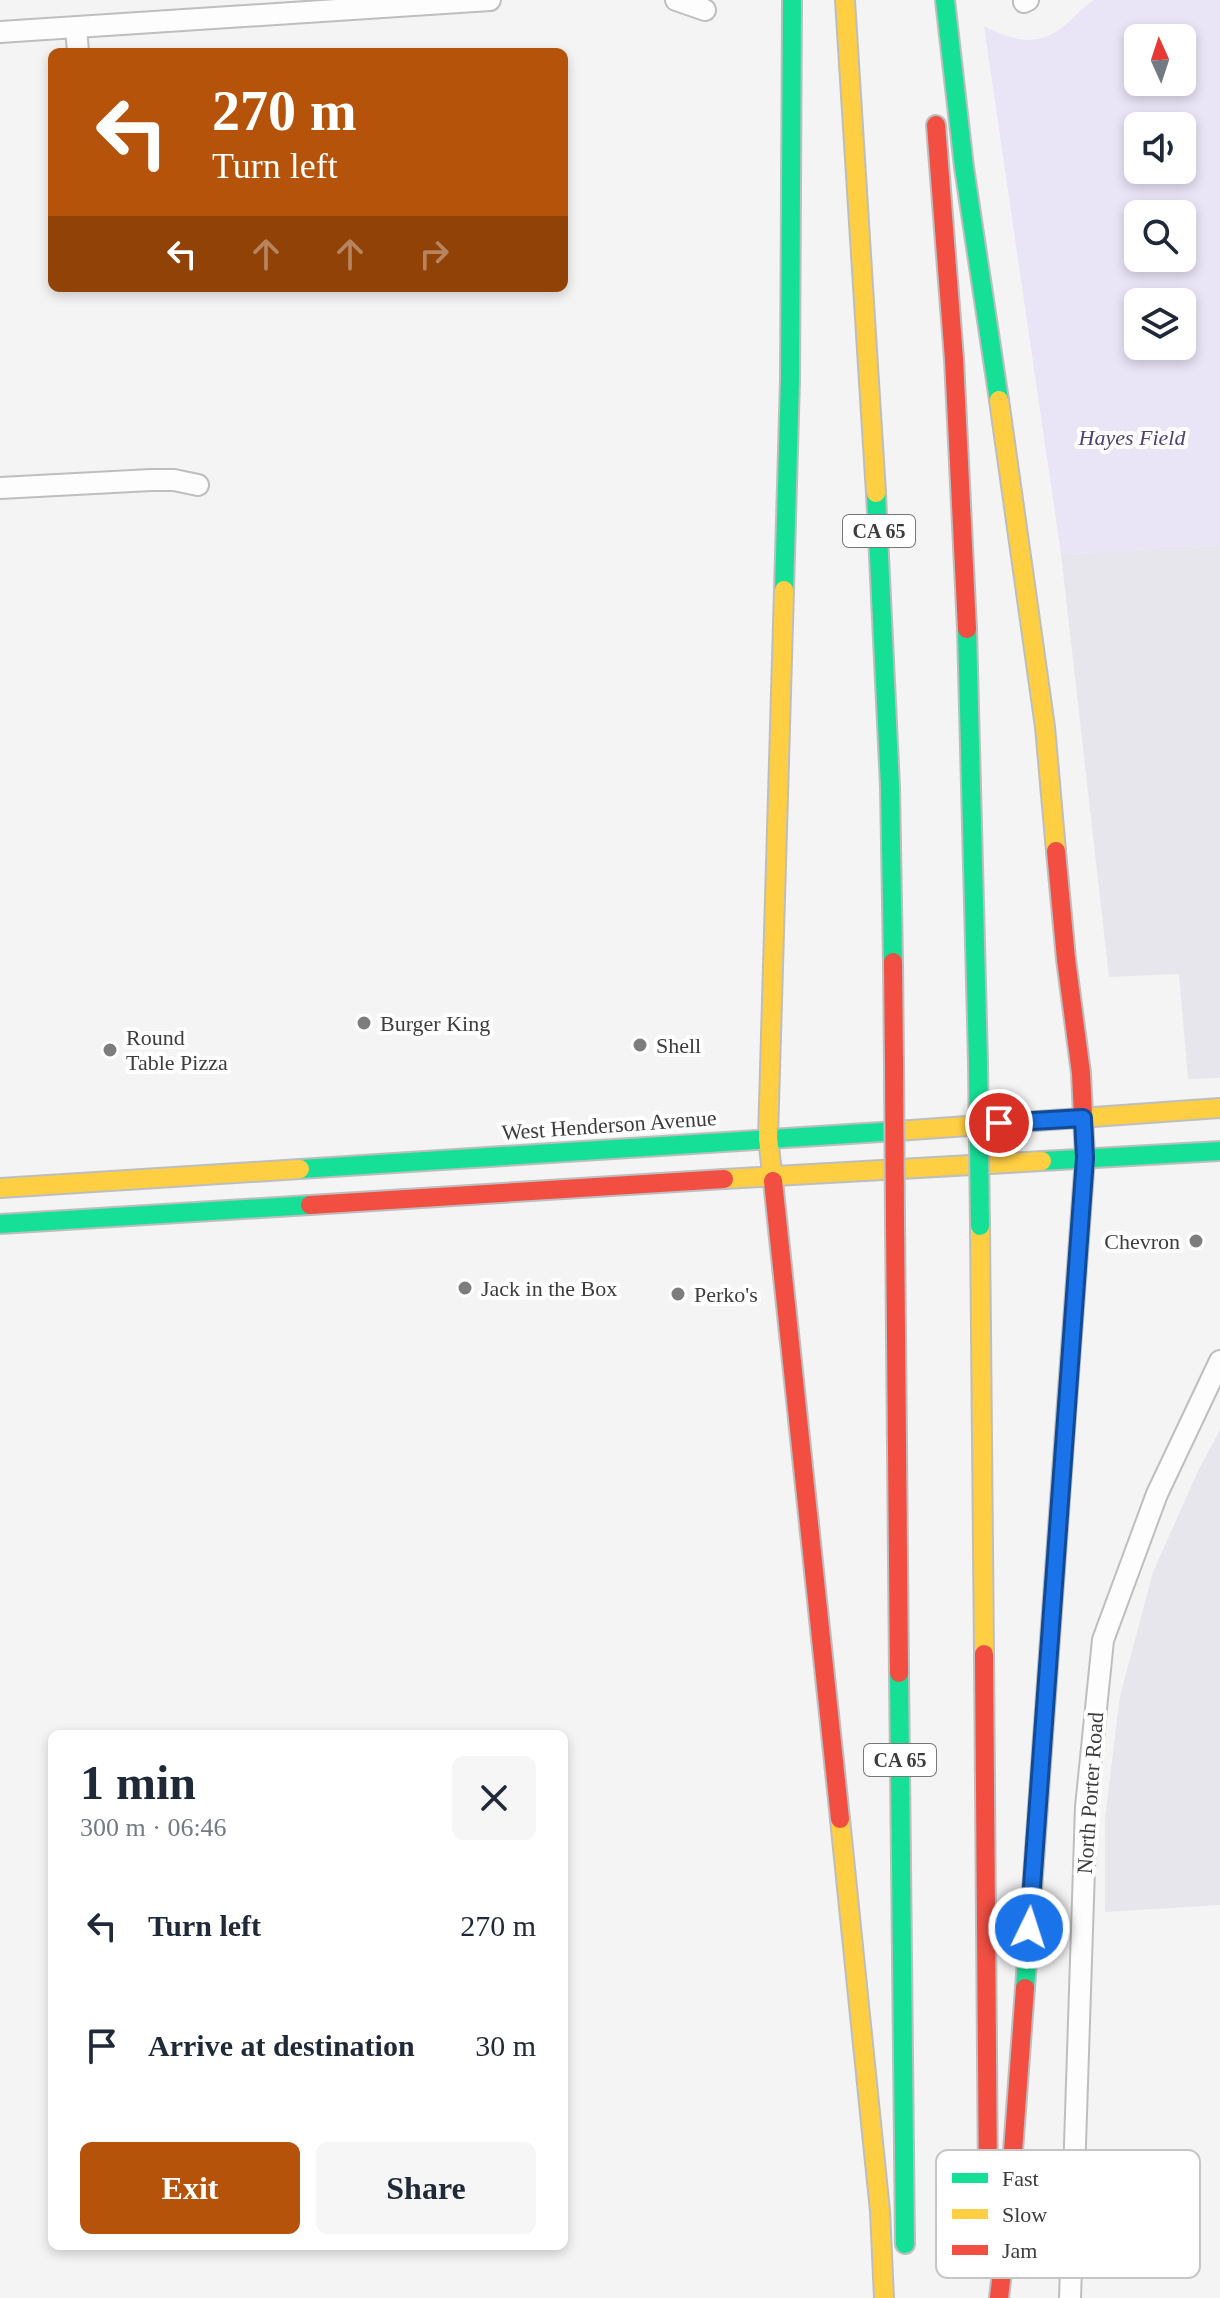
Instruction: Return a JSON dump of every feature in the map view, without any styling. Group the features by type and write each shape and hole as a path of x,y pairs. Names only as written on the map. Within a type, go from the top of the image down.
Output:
{"main road":[{"path":"792,0 790,380 768,1138 864,2041 878,2182 884,2298"},
{"name":"CA 65","path":"845,0 884,618 890,786 905,2266"},
{"path":"945,0 964,167 1041,695 1070,1000 1081,1073 1085,1158 1013,2150"},
{"path":"934,100 958,435 969,645 978,1062 988,2150"},
{"name":"West Henderson Avenue","path":"0,1188 1220,1108"},
{"path":"0,1224 1220,1151"},
{"path":"297,1206 301,1193 317,1184 345,1179 449,1175 465,1158"},
{"path":"36,1222 76,1204 102,1199 177,1195 206,1190 219,1174"},
{"path":"999,2298 1001,2278"}],"street":[{"path":"0,32 490,0"},
{"path":"676,0 705,10"},
{"path":"76,28 78,48"},
{"path":"0,488 151,480 174,480 198,485"},
{"name":"North Porter Road","path":"1075,2150 1086,1807 1103,1640 1157,1494 1220,1361"},
{"name":"North Porter Road","path":"1070,2298 1071,2278"}],"shaded area":[{"path":"1220,545 1220,1078 1188,1079 1179,974 1109,977 1061,554"},
{"path":"1220,1430 1220,1905 1105,1912 1105,1818 1120,1696 1153,1572"}],"green space":[{"name":"Hayes Field","path":"1094,0 1220,0 1220,545 1061,554 984,26 1022,40 1041,38 1060,29"}],"traffic: fast":[{"path":"784,590 790,380 792,0"},
{"path":"945,0 964,167 999,400"},
{"path":"876,493 890,786 893,962"},
{"path":"967,629 978,1062"},
{"path":"978,1062 980,1226"},
{"path":"300,1169 897,1131"},
{"path":"1042,1161 1220,1151"},
{"path":"0,1224 310,1205"},
{"path":"1025,1988 1065,1430"},
{"path":"899,1673 905,2244"}],"traffic: slow":[{"path":"845,0 876,493"},
{"path":"999,400 1045,727 1056,851"},
{"path":"773,1181 768,1138 784,590"},
{"path":"897,1131 1220,1108"},
{"path":"724,1179 1042,1161"},
{"path":"0,1188 300,1169"},
{"path":"980,1226 984,1654"},
{"path":"840,1819 880,2211 884,2298"}],"traffic: jam":[{"path":"936,125 954,359 967,629"},
{"path":"1056,851 1081,1073 1085,1158 1065,1430"},
{"path":"893,962 894,1064"},
{"path":"894,1064 895,1222"},
{"path":"310,1205 724,1179"},
{"path":"773,1181 840,1819"},
{"path":"895,1222 899,1673"},
{"path":"984,1654 988,2150"},
{"path":"1013,2150 1025,1988"},
{"path":"999,2298 1001,2278"}],"place":[{"name":"Burger King","path":"364,1023"},
{"name":"Shell","path":"640,1045"},
{"name":"Round Table Pizza","path":"110,1050"},
{"name":"Chevron","path":"1196,1241"},
{"name":"Jack in the Box","path":"465,1288"},
{"name":"Perko's","path":"678,1294"}],"route":[{"path":"999,1123 1083,1118 1085,1158 1029,1928"}]}
